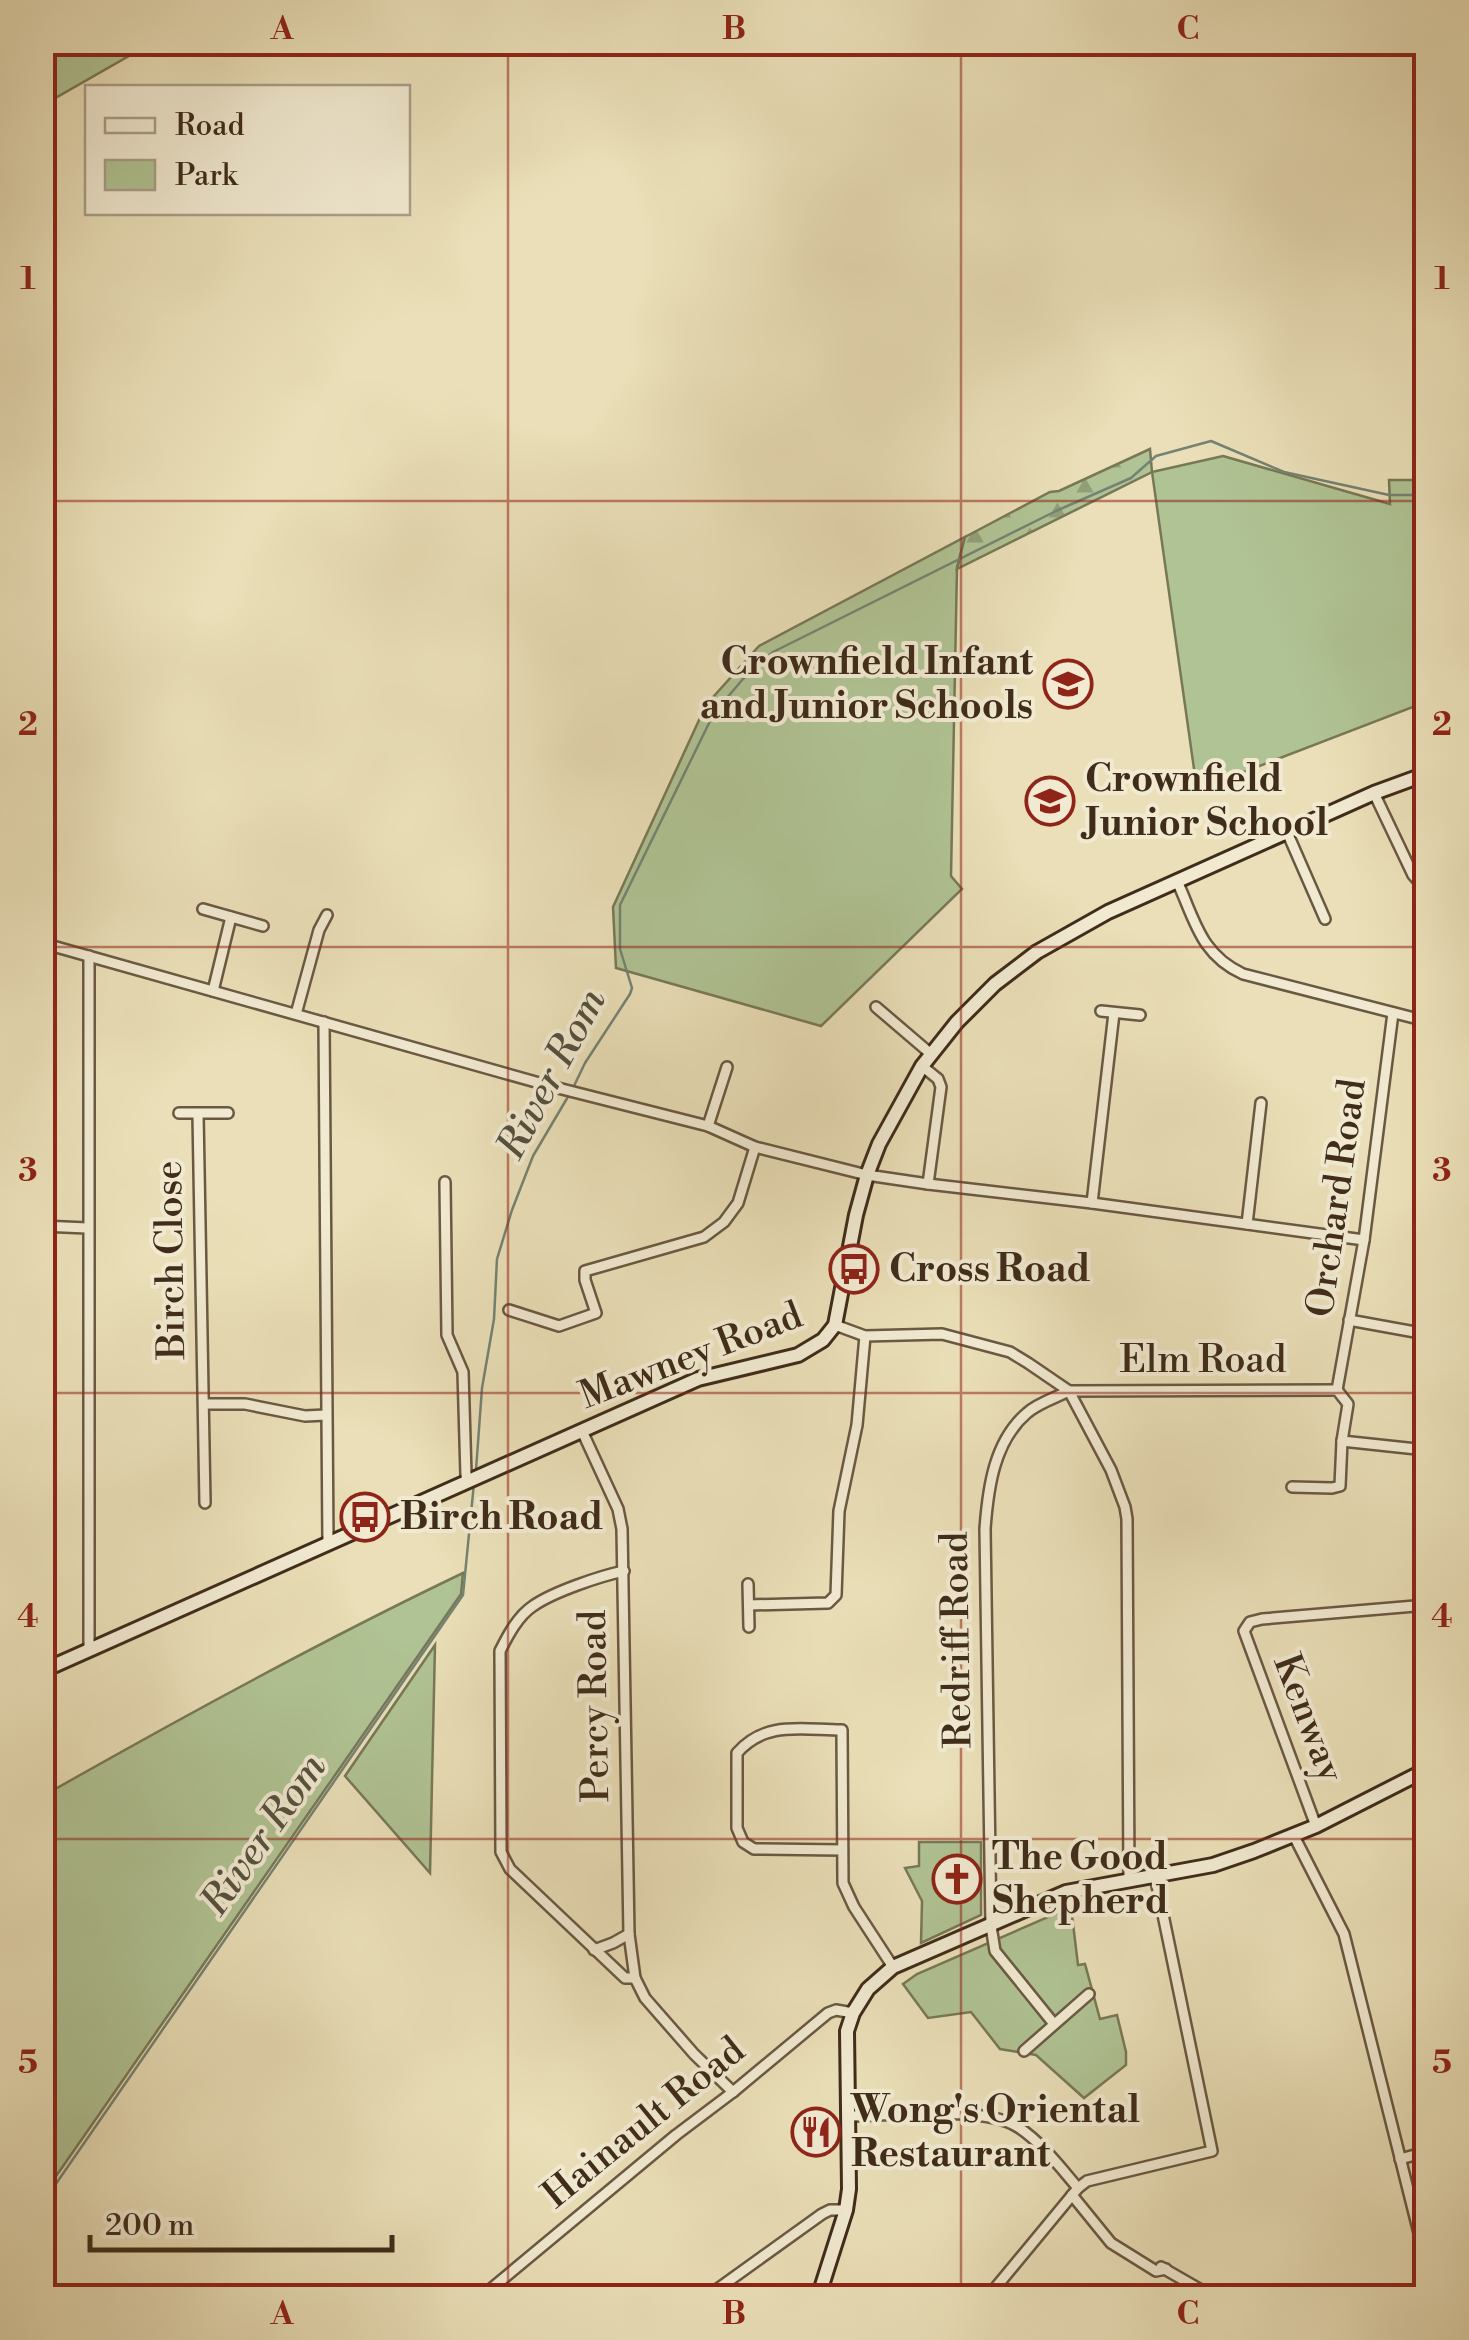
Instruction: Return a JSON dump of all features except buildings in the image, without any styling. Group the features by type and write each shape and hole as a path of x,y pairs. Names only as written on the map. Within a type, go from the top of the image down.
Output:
{"street":[{"path":"836,1325 856,1215 886,1130 926,1060 995,984 1034,954 1108,912 1374,793 1426,774"},
{"path":"1374,793 1413,874 1426,890"},
{"path":"1287,832 1325,919"},
{"path":"1177,880 1207,948 1230,968 1426,1021"},
{"path":"202,909 263,926"},
{"path":"214,990 231,916"},
{"path":"296,1014 319,930 327,916"},
{"path":"42,943 550,1086 708,1126 754,1147 867,1175 1364,1240"},
{"path":"88,956 89,1650"},
{"path":"876,1007 926,1060 941,1087 928,1184"},
{"path":"1101,1012 1140,1015"},
{"path":"1092,1203 1114,1012"},
{"name":"Orchard Road","path":"1292,1487 1340,1486 1348,1404 1337,1390 1364,1240 1394,1013"},
{"path":"324,1022 328,1544"},
{"path":"708,1126 727,1067"},
{"path":"1248,1224 1261,1103"},
{"name":"Birch Close","path":"178,1112 228,1113"},
{"name":"Birch Close","path":"198,1114 205,1503"},
{"path":"510,1310 559,1326 596,1313 584,1280 586,1271 704,1237 724,1222 738,1203 754,1147"},
{"path":"446,1182 447,1336 464,1372 466,1475 474,1479"},
{"path":"42,1226 87,1228"},
{"path":"1350,1320 1426,1334"},
{"name":"Mawney Road","path":"42,1671 698,1379 807,1351 836,1325 865,1336 942,1334 1010,1352 1068,1390 1111,1470 1127,1518 1130,1880"},
{"path":"750,1604 828,1602 836,1594 839,1512 858,1425 865,1336"},
{"name":"Elm Road","path":"1068,1390 1337,1390"},
{"name":"Redriff Road","path":"991,1926 987,1497 996,1460 1010,1431 1029,1411 1068,1390"},
{"name":"Birch Close","path":"204,1404 245,1404 306,1416 326,1415"},
{"name":"Percy Road","path":"582,1431 618,1509 622,1529 628,1934 637,1983"},
{"path":"1342,1441 1426,1450"},
{"path":"1419,1547 1426,1495"},
{"path":"624,1571 531,1607 500,1651 502,1852 510,1869 625,1978 637,1983 645,1998 694,2054 733,2092"},
{"path":"748,1584 749,1627"},
{"name":"Kenway","path":"1316,1826 1244,1631 1250,1622 1262,1619 1415,1606"},
{"path":"842,1850 754,1849 743,1842 738,1828 737,1753 749,1739 770,1730 842,1730 844,1883 854,1908 893,1967"},
{"path":"818,2298 849,2189 847,2031 868,1989 893,1967 1066,1892 1214,1864 1294,1836 1426,1770"},
{"path":"1294,1836 1344,1934 1426,2261"},
{"path":"987,2298 1087,2182 1212,2150 1155,1876"},
{"path":"991,1926 995,1951 1054,2024"},
{"path":"594,1950 628,1934"},
{"path":"1024,2051 1088,1994"},
{"name":"Hainault Road","path":"480,2298 828,2013 853,2013"},
{"path":"850,2116 987,2116 1015,2125 1037,2142 1111,2243 1156,2271 1163,2267 1216,2298"},
{"path":"1400,2159 1426,2152"},
{"path":"705,2298 822,2214 846,2210"}],"green space":[{"path":"43,42 166,43 150,44 43,105"},
{"path":"1150,449 1152,472 957,569 965,537 1050,492"},
{"path":"1223,456 1390,504 1389,480 1426,480 1426,702 1197,790 1152,472"},
{"path":"965,537 957,567 951,876 962,889 821,1026 616,968 613,907 706,705 759,646"},
{"path":"463,1573 461,1594 43,2195 43,1796 250,1681"},
{"path":"435,1645 430,1873 345,1776"},
{"path":"919,1842 981,1842 981,1915 921,1943 922,1901 905,1868 919,1866"},
{"path":"1071,1907 1078,1965 1085,1964 1100,2019 1117,2015 1126,2052 1126,2065 1084,2098 1036,2055 1000,2049 971,2012 928,2018 903,1984 917,1974"}],"waterway":[{"name":"River Rom","path":"573,1088 632,988 620,949 620,905 714,713 773,652 1056,511 1131,478 1156,456 1211,441 1284,472 1389,495 1426,495"},
{"name":"River Rom","path":"476,1470 497,1259 533,1156 569,1095"},
{"name":"River Rom","path":"42,2204 463,1595 474,1483"}],"place":[{"name":"Crownfield Infant and Junior Schools","path":"1068,684"},
{"name":"Crownfield Junior School","path":"1050,801"},
{"name":"Cross Road","path":"854,1269"},
{"name":"Birch Road","path":"365,1517"},
{"name":"The Good Shepherd","path":"957,1879"},
{"name":"Wong's Oriental Restaurant","path":"816,2132"}]}
